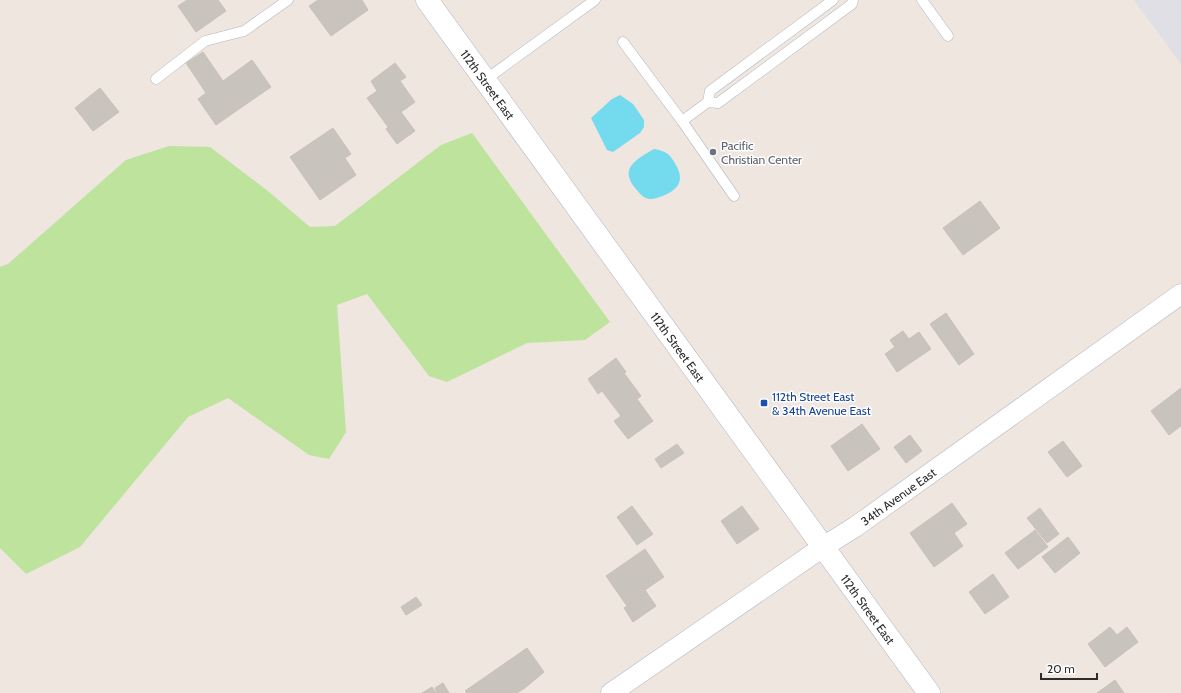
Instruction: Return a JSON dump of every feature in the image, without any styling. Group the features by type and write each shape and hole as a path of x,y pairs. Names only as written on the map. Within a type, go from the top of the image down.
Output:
{"main road":[{"name":"112th Street East","path":"427,0 929,693"}],"street":[{"name":"34th Avenue East","path":"611,693 823,546 855,527 1181,294"}],"lane":[{"path":"156,79 205,41 244,31 288,0"},
{"path":"485,80 595,0"},
{"path":"708,102 710,91 833,0"},
{"path":"682,121 708,102 718,103 852,4 853,0"},
{"path":"922,0 948,36"},
{"path":"623,42 682,121 734,196"}],"shaded area":[{"path":"1134,0 1181,0 1181,64"}],"green space":[{"path":"472,133 610,322 585,340 527,343 447,382 429,376 367,294 337,305 346,432 329,459 309,455 228,398 188,417 80,547 26,574 0,548 0,267 8,264 126,160 169,146 210,147 268,191 310,227 335,226 441,145"}],"water":[{"path":"620,95 633,104 644,120 644,127 640,133 613,152 607,150 591,118 612,99"},
{"path":"654,149 665,152 671,157 679,172 680,180 670,193 650,199 639,193 631,182 629,170 636,161"}],"building":[{"path":"187,0 218,0 226,11 196,32 178,6"},
{"path":"318,0 362,0 368,10 331,36 309,6"},
{"path":"203,52 223,81 252,60 271,87 216,125 198,99 206,93 186,63"},
{"path":"395,63 406,77 400,81 415,102 401,112 415,131 397,144 386,129 388,127 367,98 377,91 371,81"},
{"path":"100,88 119,112 93,131 75,108"},
{"path":"333,128 351,154 345,158 356,175 320,200 290,157"},
{"path":"980,201 1000,228 963,255 943,228"},
{"path":"946,313 974,354 959,365 930,324"},
{"path":"903,331 909,339 919,332 931,349 897,372 885,354 895,347 890,340"},
{"path":"616,358 626,372 624,373 641,396 637,399 653,421 628,439 614,421 621,416 602,391 598,394 588,379"},
{"path":"1181,388 1181,426 1169,435 1151,411"},
{"path":"862,424 880,449 848,471 831,446"},
{"path":"910,435 922,451 906,463 894,447"},
{"path":"1063,441 1082,466 1067,477 1048,452"},
{"path":"677,444 684,453 661,468 655,459"},
{"path":"952,503 967,524 954,533 963,546 934,567 910,533"},
{"path":"632,506 653,534 637,545 617,517"},
{"path":"742,506 759,529 737,544 721,521"},
{"path":"1040,508 1059,534 1047,543 1027,518"},
{"path":"1035,530 1048,547 1018,569 1005,553"},
{"path":"1068,537 1080,553 1055,573 1042,557"},
{"path":"645,549 664,577 645,590 656,606 633,622 624,608 627,606 606,576"},
{"path":"993,574 1009,597 985,614 969,592"},
{"path":"416,597 422,605 406,615 401,607"},
{"path":"1110,627 1117,635 1127,627 1138,642 1105,667 1088,644"},
{"path":"527,648 544,672 525,688 517,693 467,693 465,691"},
{"path":"1115,680 1124,693 1097,693"},
{"path":"443,683 449,693 437,693 435,688"},
{"path":"432,687 436,693 422,693"}],"place":[{"name":"Pacific Christian Center","path":"713,152"},
{"name":"112th Street East & 34th Avenue East","path":"764,403"}]}
